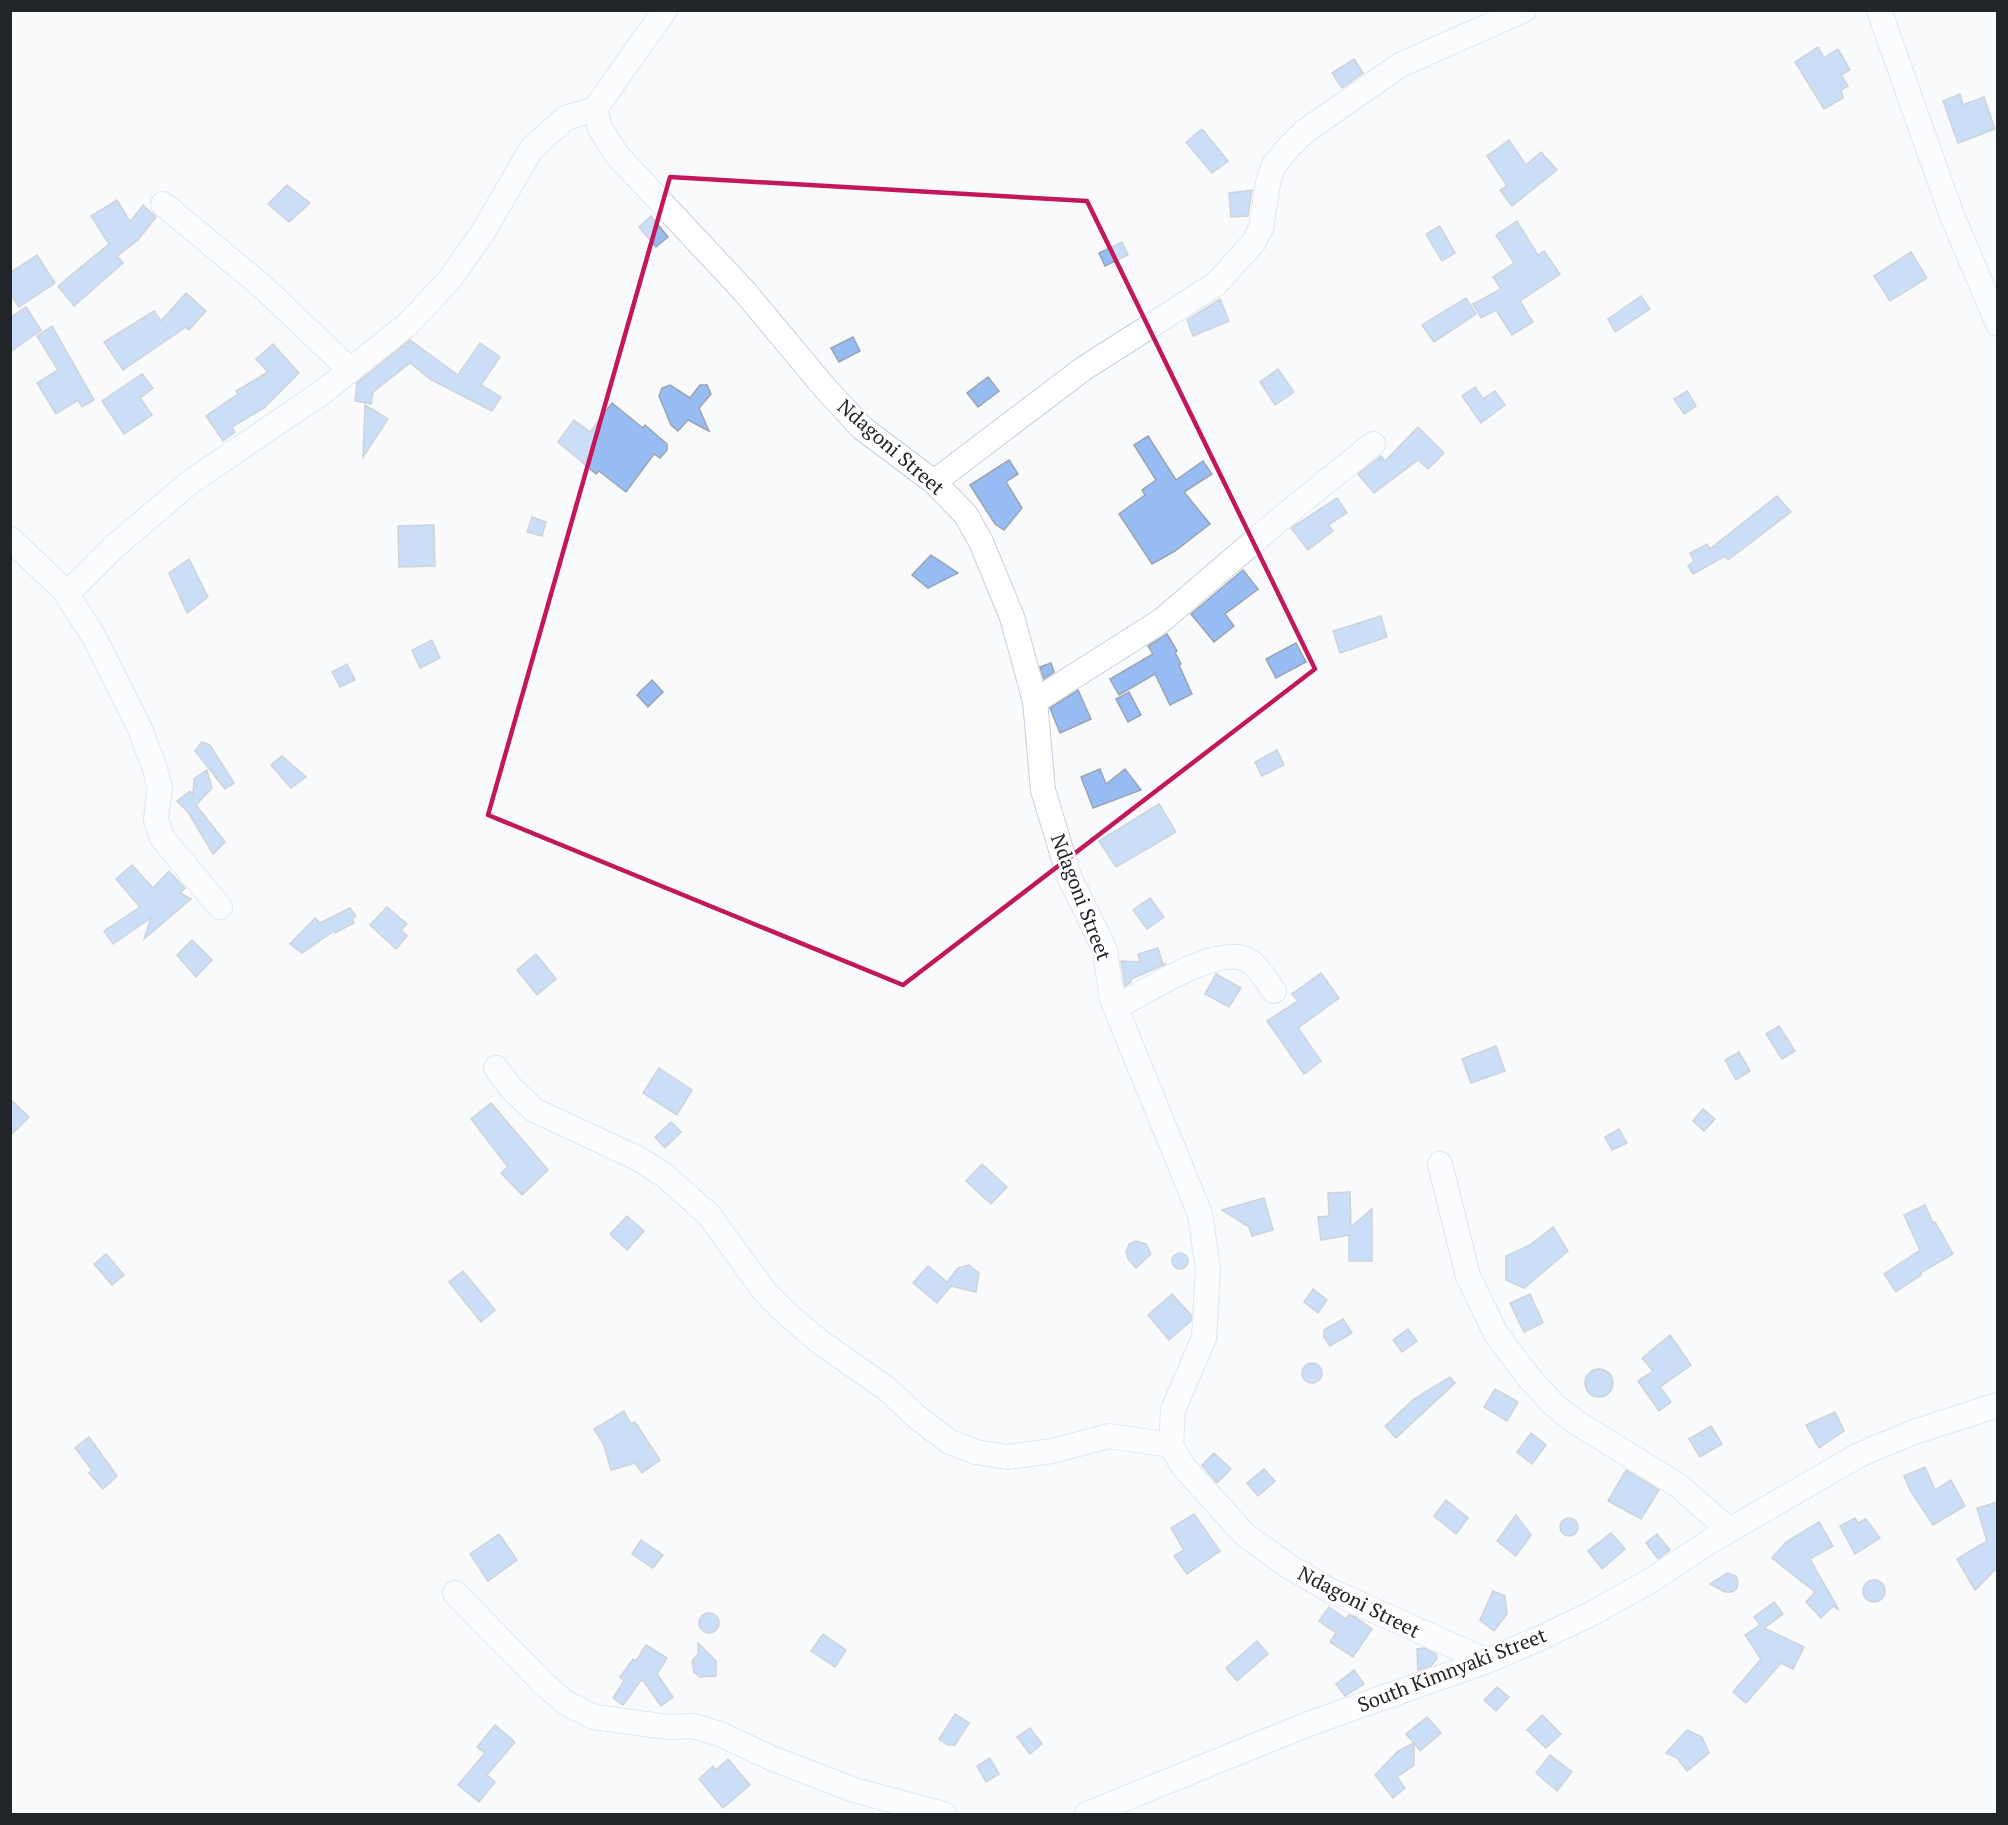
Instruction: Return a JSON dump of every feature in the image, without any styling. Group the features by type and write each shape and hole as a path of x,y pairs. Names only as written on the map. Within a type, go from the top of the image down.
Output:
{"street":[{"path":"64,590 73,588 114,547 189,483 324,391 408,323 450,279 483,232 532,148 566,118 595,109 665,10"},
{"path":"934,482 1092,363 1216,284 1254,242 1262,228 1268,183 1273,167 1304,132 1400,64 1524,10"},
{"path":"1879,10 1951,213 1998,324"},
{"name":"Ndagoni Street","path":"595,109 600,128 617,155 745,292 825,388 862,428 934,482 966,515 981,542 1012,617 1035,701 1043,790 1069,876 1105,950 1116,1007 1200,1214 1208,1269 1204,1338 1173,1410 1171,1445 1182,1465 1244,1534 1288,1566 1331,1591 1487,1661"},
{"path":"163,204 263,286 350,370"},
{"path":"1035,701 1161,621 1280,519 1373,444"},
{"path":"10,539 64,590 116,678 140,729 160,788 156,819 162,838 220,907"},
{"path":"1116,1007 1186,971 1232,956 1245,958 1256,966 1274,991"},
{"path":"496,1068 512,1089 534,1110 639,1159 664,1175 709,1215 765,1292 787,1314 820,1342 887,1389 918,1418 951,1442 976,1452 1007,1457 1052,1451 1109,1436 1171,1445"},
{"path":"1440,1164 1468,1276 1496,1334 1527,1374 1552,1404 1574,1421 1679,1486 1729,1530"},
{"name":"South Kimnyaki Street","path":"1087,1815 1311,1723 1487,1661 1589,1615 1650,1581 1729,1530 1858,1455 1914,1432 1998,1405"},
{"path":"455,1593 543,1683 566,1703 594,1717 668,1727 693,1726 720,1734 771,1758 854,1790 944,1815"}],"highlighted area":[{"path":"670,177 1087,201 1315,669 903,985 488,815"}],"building":[{"path":"1818,47 1824,58 1838,49 1850,70 1841,75 1848,86 1841,90 1843,98 1824,109 1795,62"},
{"path":"1354,59 1363,73 1342,88 1332,73"},
{"path":"1960,94 1963,105 1984,97 1995,129 1958,143 1943,101"},
{"path":"1202,129 1228,161 1212,173 1186,142"},
{"path":"1509,140 1526,165 1541,152 1557,170 1512,206 1500,190 1507,186 1487,156"},
{"path":"287,185 310,203 289,222 268,204"},
{"path":"1252,190 1248,216 1231,217 1229,193"},
{"path":"117,200 130,222 143,205 156,217 138,240 117,256 123,263 74,306 58,286 109,244 91,216"},
{"path":"651,216 668,237 656,247 639,227"},
{"path":"1517,221 1538,255 1544,251 1560,274 1520,301 1533,322 1512,335 1496,310 1481,318 1473,304 1501,289 1493,277 1514,263 1496,235"},
{"path":"1440,226 1455,253 1442,261 1426,234"},
{"path":"1122,242 1128,255 1105,266 1099,253"},
{"path":"1911,252 1927,278 1890,301 1874,276"},
{"path":"37,255 55,283 19,307 10,293 10,273"},
{"path":"186,293 206,311 189,330 186,327 123,370 104,342 154,311 161,321"},
{"path":"1641,296 1650,309 1615,332 1608,319"},
{"path":"1466,298 1476,314 1434,342 1422,325"},
{"path":"1220,299 1229,321 1193,336 1187,320"},
{"path":"26,307 41,330 10,352 10,318"},
{"path":"52,326 94,400 82,407 78,400 56,414 37,383 58,370 37,336"},
{"path":"853,337 860,351 839,362 831,348"},
{"path":"410,340 458,375 480,343 500,357 481,385 501,397 492,411 430,379 410,363 373,392 371,404 355,401 357,383"},
{"path":"273,344 299,373 264,408 232,427 235,432 223,441 206,416 238,394 236,391 268,372 256,359"},
{"path":"1278,369 1294,392 1275,405 1260,382"},
{"path":"142,374 153,388 140,398 152,415 124,434 102,401"},
{"path":"988,377 999,391 978,407 967,393"},
{"path":"670,385 690,398 700,385 707,385 711,394 699,408 709,431 688,420 678,431 671,425 659,396 662,388"},
{"path":"1475,387 1483,399 1495,391 1505,405 1481,423 1462,396"},
{"path":"1687,391 1696,406 1684,414 1674,399"},
{"path":"612,403 643,428 645,425 667,444 667,450 660,458 654,454 626,492 599,471 596,474 558,442 574,420 590,432"},
{"path":"365,405 388,419 363,457"},
{"path":"1418,427 1444,453 1428,469 1418,460 1374,493 1358,474 1381,456 1385,461"},
{"path":"1148,436 1176,480 1203,461 1212,474 1184,492 1210,524 1175,551 1152,564 1119,514 1145,495 1142,490 1156,480 1134,445"},
{"path":"1009,460 1018,474 1006,482 1022,508 1004,530 995,524 970,485"},
{"path":"1777,496 1791,512 1728,560 1725,556 1693,574 1688,566 1694,561 1690,553 1707,544 1710,549"},
{"path":"1337,498 1347,513 1328,525 1333,531 1308,550 1291,528"},
{"path":"532,517 546,522 542,536 527,532"},
{"path":"434,525 435,566 399,567 398,526"},
{"path":"931,555 958,573 928,588 912,575"},
{"path":"189,559 208,597 187,613 169,573"},
{"path":"1243,570 1258,589 1225,614 1234,626 1214,642 1191,614"},
{"path":"1381,616 1387,637 1340,653 1333,631"},
{"path":"1167,634 1177,651 1175,652 1181,664 1179,665 1192,694 1170,705 1155,674 1119,695 1110,679 1153,654 1148,646"},
{"path":"432,640 440,658 420,668 412,650"},
{"path":"1296,643 1306,662 1276,678 1266,659"},
{"path":"1051,663 1054,672 1044,679 1040,667"},
{"path":"347,664 355,680 340,687 332,672"},
{"path":"652,680 663,692 648,707 637,695"},
{"path":"1078,690 1091,719 1060,733 1050,708"},
{"path":"1129,692 1141,715 1128,722 1116,699"},
{"path":"202,742 210,745 234,783 225,789 195,751"},
{"path":"1277,750 1284,765 1262,776 1255,762"},
{"path":"282,756 306,777 291,788 271,765"},
{"path":"1100,769 1106,784 1125,769 1141,790 1093,808 1081,777"},
{"path":"207,770 212,788 196,805 225,842 213,854 188,812 177,801 190,791 193,795 194,779"},
{"path":"1159,804 1176,832 1116,867 1099,841"},
{"path":"132,865 153,888 169,871 185,888 180,893 191,899 144,939 151,918 113,944 104,931 140,907 116,879"},
{"path":"1150,898 1164,917 1147,929 1133,910"},
{"path":"387,907 407,924 401,930 407,936 396,949 370,925"},
{"path":"350,908 356,916 352,919 354,923 335,933 334,931 302,953 290,944 315,918 320,923"},
{"path":"192,940 212,960 196,977 177,955"},
{"path":"1158,948 1163,964 1166,964 1131,979 1131,982 1125,986 1121,961 1140,962 1138,954"},
{"path":"536,954 556,979 537,995 517,970"},
{"path":"1321,973 1339,998 1298,1028 1321,1061 1304,1074 1267,1021 1298,1001 1292,994"},
{"path":"1216,974 1241,988 1229,1007 1205,994"},
{"path":"1779,1026 1795,1051 1782,1059 1766,1034"},
{"path":"1496,1046 1505,1071 1471,1083 1462,1059"},
{"path":"1739,1052 1750,1071 1736,1080 1725,1060"},
{"path":"659,1068 692,1090 677,1115 643,1093"},
{"path":"10,1099 29,1117 10,1136"},
{"path":"491,1103 548,1170 522,1195 501,1173 508,1167 471,1119"},
{"path":"1703,1109 1715,1119 1704,1131 1693,1121"},
{"path":"671,1122 681,1132 665,1148 655,1137"},
{"path":"1619,1129 1627,1143 1612,1150 1605,1137"},
{"path":"982,1164 1007,1187 991,1204 966,1181"},
{"path":"1350,1192 1351,1227 1372,1209 1372,1261 1349,1261 1349,1235 1321,1240 1318,1217 1329,1216 1328,1193"},
{"path":"1264,1198 1273,1230 1252,1236 1249,1227 1222,1210"},
{"path":"1925,1205 1933,1223 1935,1222 1953,1254 1920,1273 1921,1275 1896,1292 1884,1274 1920,1250 1904,1215"},
{"path":"627,1216 644,1231 627,1250 610,1234"},
{"path":"1553,1227 1568,1251 1524,1288 1506,1280 1506,1256 1530,1245"},
{"path":"1136,1241 1146,1244 1151,1254 1136,1268 1128,1259 1126,1252 1129,1244"},
{"path":"1180,1253 1186,1255 1188,1261 1186,1267 1180,1269 1174,1267 1172,1261 1174,1255"},
{"path":"106,1254 124,1275 112,1285 94,1264"},
{"path":"969,1265 979,1273 976,1292 951,1286 937,1303 913,1283 928,1266 947,1282 958,1268"},
{"path":"463,1271 495,1310 481,1322 449,1282"},
{"path":"1313,1289 1327,1300 1318,1313 1304,1302"},
{"path":"1172,1294 1191,1315 1191,1321 1169,1340 1148,1315"},
{"path":"1530,1294 1543,1323 1524,1332 1510,1303"},
{"path":"1343,1319 1352,1333 1330,1346 1324,1337 1324,1330"},
{"path":"1408,1329 1417,1341 1402,1352 1393,1340"},
{"path":"1670,1335 1691,1365 1660,1387 1671,1402 1659,1411 1638,1381 1653,1371 1642,1358"},
{"path":"1312,1363 1319,1366 1322,1373 1319,1380 1312,1383 1305,1380 1302,1373 1305,1366"},
{"path":"1599,1369 1609,1373 1613,1383 1609,1393 1599,1397 1589,1393 1585,1383 1589,1373"},
{"path":"1450,1377 1455,1383 1396,1438 1385,1426 1414,1399"},
{"path":"1495,1389 1518,1402 1507,1421 1484,1407"},
{"path":"624,1411 631,1424 635,1422 660,1460 642,1473 635,1463 611,1470 604,1445 594,1429"},
{"path":"1835,1412 1844,1431 1819,1448 1806,1425"},
{"path":"1711,1426 1722,1444 1700,1457 1689,1439"},
{"path":"1531,1433 1546,1445 1532,1464 1517,1452"},
{"path":"89,1437 117,1476 103,1489 89,1473 92,1470 75,1448"},
{"path":"1214,1453 1231,1469 1217,1483 1202,1465"},
{"path":"1925,1467 1935,1490 1951,1480 1965,1506 1933,1525 1911,1492 1904,1476"},
{"path":"1264,1469 1275,1481 1258,1496 1247,1483"},
{"path":"1626,1470 1659,1490 1641,1519 1608,1501"},
{"path":"1446,1500 1468,1518 1456,1534 1434,1516"},
{"path":"1998,1502 1998,1567 1975,1590 1957,1559 1987,1541 1977,1508"},
{"path":"1194,1514 1220,1551 1187,1574 1174,1556 1184,1550 1171,1528"},
{"path":"1516,1515 1531,1535 1516,1556 1497,1541"},
{"path":"1569,1518 1575,1521 1578,1527 1575,1533 1569,1536 1563,1533 1560,1527 1563,1521"},
{"path":"1855,1518 1858,1523 1866,1519 1880,1538 1855,1554 1840,1526"},
{"path":"1819,1522 1833,1546 1810,1559 1839,1610 1833,1606 1821,1618 1806,1602 1815,1592 1772,1558 1786,1542"},
{"path":"1611,1533 1625,1549 1602,1569 1588,1551"},
{"path":"499,1534 517,1560 488,1581 470,1554"},
{"path":"1657,1534 1670,1550 1658,1559 1646,1543"},
{"path":"641,1540 663,1555 653,1568 632,1554"},
{"path":"1727,1573 1736,1576 1738,1582 1737,1588 1732,1592 1725,1592 1710,1584"},
{"path":"1874,1580 1882,1583 1885,1591 1882,1599 1874,1602 1866,1599 1863,1591 1866,1583"},
{"path":"1493,1591 1505,1596 1507,1614 1494,1631 1480,1620"},
{"path":"1774,1602 1783,1614 1764,1628 1804,1647 1793,1669 1781,1663 1746,1703 1733,1692 1761,1659 1745,1635 1760,1625 1754,1617"},
{"path":"1329,1607 1346,1619 1349,1615 1355,1617 1372,1629 1353,1657 1330,1642 1336,1633 1319,1621"},
{"path":"709,1613 716,1616 719,1623 716,1630 709,1633 702,1630 699,1623 702,1616"},
{"path":"823,1634 846,1650 835,1667 811,1651"},
{"path":"1257,1641 1268,1654 1237,1681 1226,1668"},
{"path":"698,1643 716,1661 716,1676 700,1677 694,1672 692,1661 698,1654"},
{"path":"646,1645 667,1658 657,1674 673,1697 661,1706 642,1679 623,1705 613,1698 624,1681 620,1677 633,1659 636,1661"},
{"path":"1424,1648 1436,1654 1437,1658 1431,1666 1418,1670 1417,1649"},
{"path":"1354,1670 1364,1684 1345,1696 1336,1684"},
{"path":"1497,1687 1509,1697 1496,1711 1484,1700"},
{"path":"955,1714 969,1723 955,1745 948,1745 939,1739"},
{"path":"1542,1715 1561,1734 1546,1748 1527,1730"},
{"path":"1427,1717 1441,1733 1420,1751 1406,1734"},
{"path":"495,1725 515,1742 487,1775 495,1782 479,1802 458,1785 485,1753 477,1747"},
{"path":"1030,1728 1042,1744 1030,1754 1017,1737"},
{"path":"1687,1730 1702,1737 1709,1753 1687,1771 1677,1758 1666,1753"},
{"path":"1414,1743 1414,1765 1397,1777 1405,1788 1393,1798 1375,1775 1398,1751"},
{"path":"1550,1755 1572,1772 1557,1791 1536,1773"},
{"path":"990,1758 999,1774 986,1782 977,1766"},
{"path":"728,1759 750,1785 723,1808 699,1779 713,1766 716,1770"}]}
